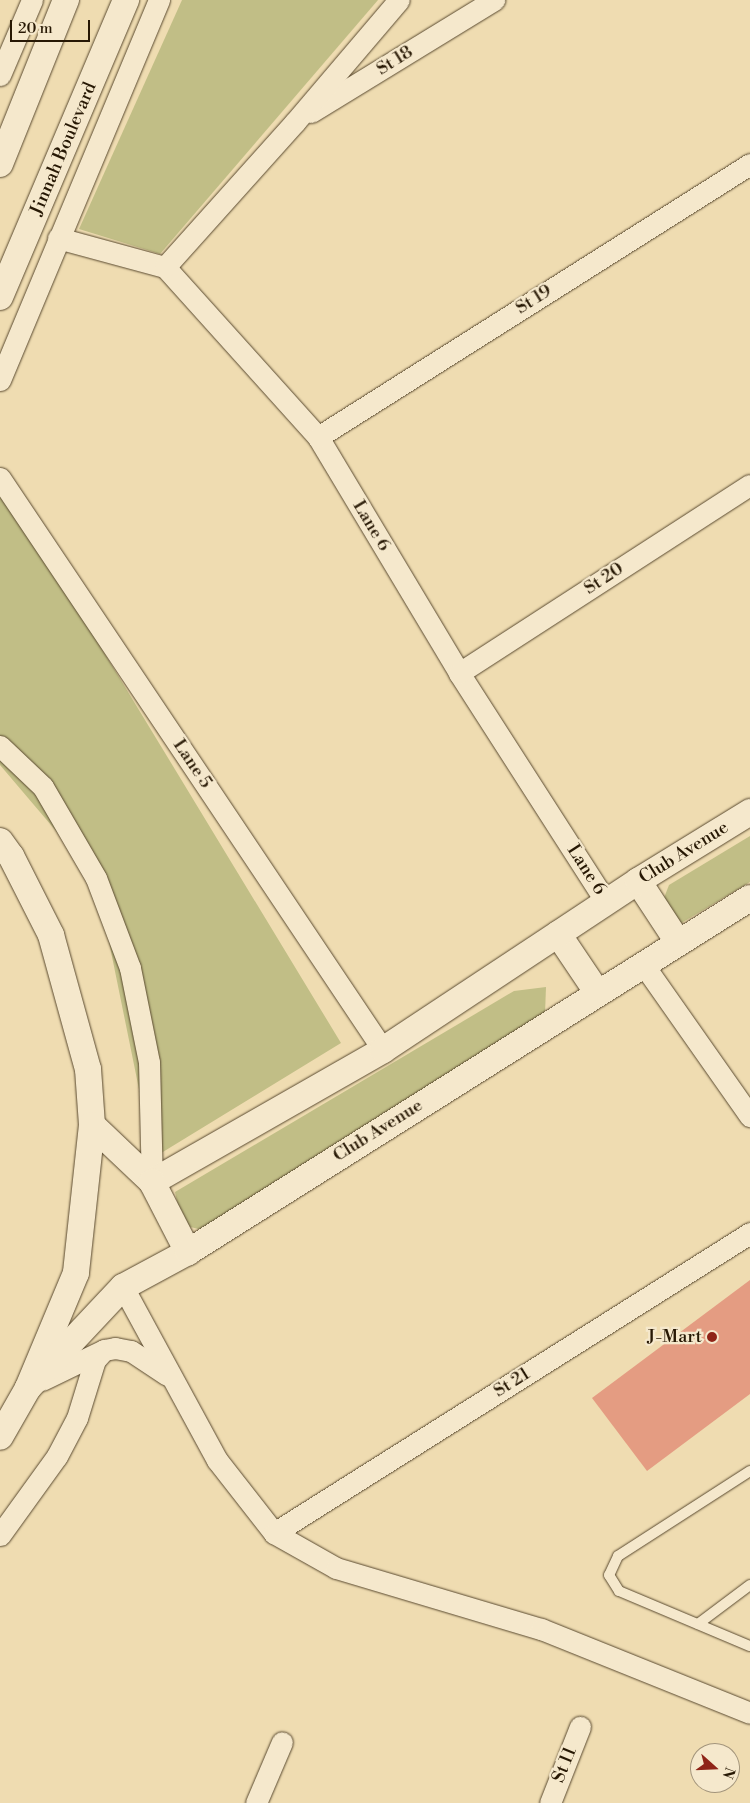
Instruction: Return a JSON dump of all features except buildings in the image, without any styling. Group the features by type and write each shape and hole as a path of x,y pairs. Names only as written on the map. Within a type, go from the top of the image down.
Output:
{"street":[{"path":"0,75 32,0"},
{"path":"0,164 66,0"},
{"name":"Jinnah Boulevard","path":"0,297 126,0"},
{"path":"0,380 159,0"},
{"path":"58,238 165,267 295,122 399,0"},
{"name":"St 18","path":"295,122 494,0"},
{"name":"St 19","path":"318,437 750,164"},
{"name":"Lane 6","path":"165,267 318,437 459,673 606,902"},
{"name":"Lane 5","path":"0,478 383,1050"},
{"name":"St 20","path":"459,673 750,486"},
{"path":"0,746 43,787 96,878 130,968 149,1062 152,1182"},
{"name":"Club Avenue","path":"152,1182 383,1050 638,880 750,812"},
{"path":"0,841 11,856 51,935 88,1069 92,1125 87,1196 76,1272 28,1388 0,1437"},
{"path":"638,880 678,942"},
{"name":"Club Avenue","path":"28,1388 123,1288 188,1252 597,992 750,898"},
{"path":"558,934 597,992"},
{"path":"643,964 750,1116"},
{"path":"92,1125 152,1182 188,1252"},
{"name":"St 21","path":"274,1533 750,1233"},
{"path":"123,1288 217,1460 274,1533 336,1568 541,1629 750,1713"},
{"path":"28,1388 68,1365 104,1350 114,1348 131,1351 172,1378"},
{"path":"0,1535 58,1456 76,1418 95,1360 104,1350"},
{"name":"St 11","path":"550,1803 580,1727"},
{"path":"256,1803 282,1742"}],"lane":[{"path":"750,1471 618,1556 612,1564 609,1575 619,1591 750,1646"},
{"path":"698,1624 750,1585"}],"shaded area":[{"path":"182,0 378,0 160,254 79,229"},
{"path":"0,481 341,1043 153,1158 96,878 0,765"},
{"path":"750,836 750,882 678,925 662,903 669,885"},
{"path":"546,987 545,1014 207,1231 182,1225 175,1192 514,991"}],"place":[{"name":"J-Mart","path":"712,1337"}]}
